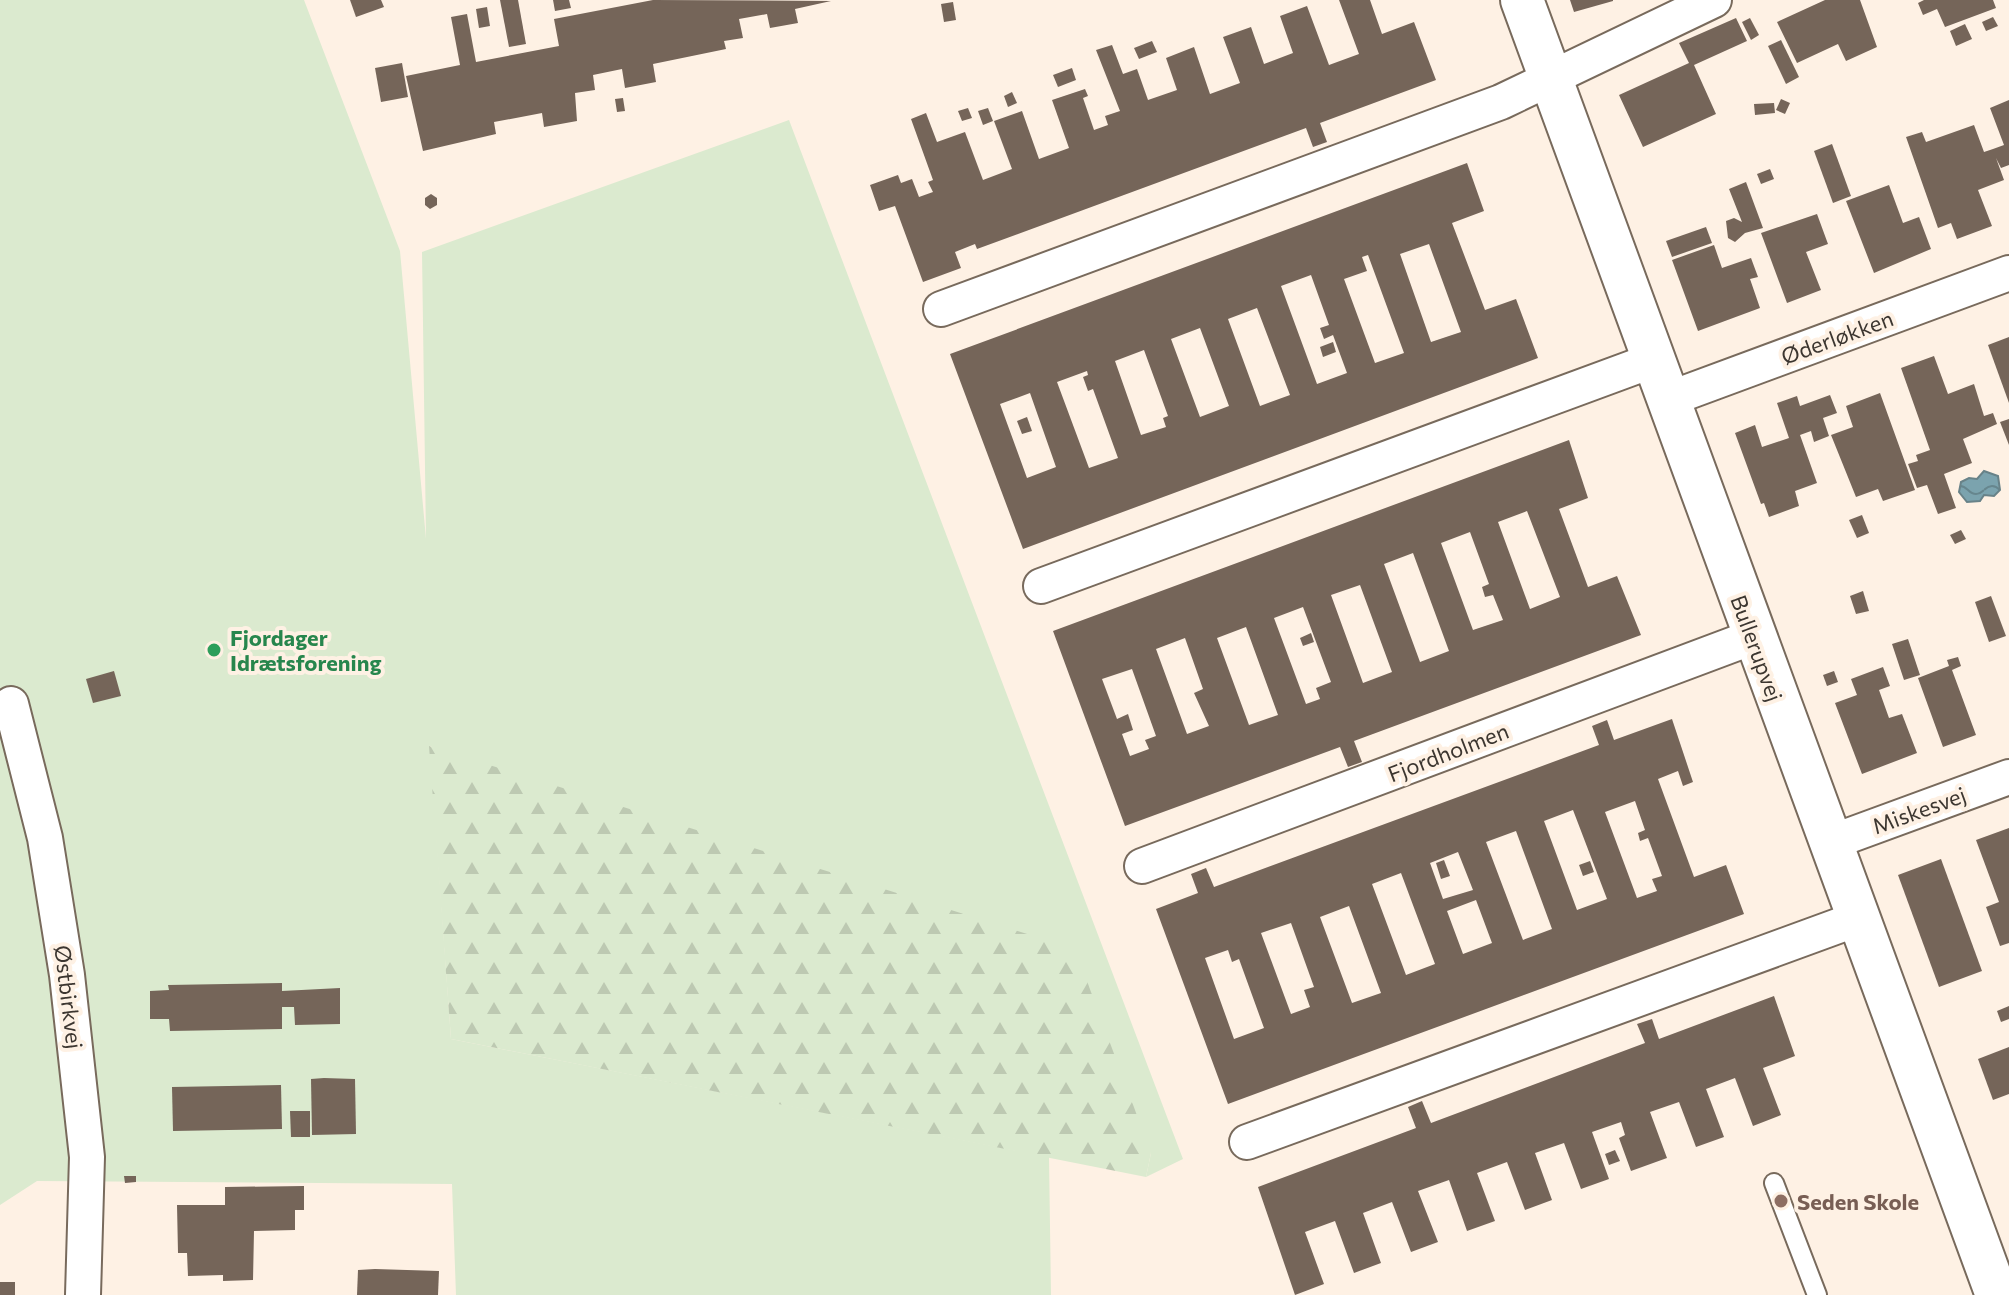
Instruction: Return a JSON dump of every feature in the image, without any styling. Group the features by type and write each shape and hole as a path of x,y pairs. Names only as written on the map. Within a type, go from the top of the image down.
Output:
{"street":[{"name":"Bullerupvej","path":"1522,0 1651,361 1997,1295"},
{"path":"941,309 1501,102 1714,0"},
{"name":"Øderløkken","path":"1666,400 2009,273"},
{"path":"1041,586 1651,361"},
{"name":"Fjordholmen","path":"1142,866 1753,637"},
{"name":"Østbirkvej","path":"11,704 45,838 67,975 87,1157 83,1295"},
{"name":"Miskesvej","path":"1829,843 2009,777"},
{"path":"1247,1142 1857,919"}],"lane":[{"path":"1774,1183 1817,1295"}],"green space":[{"path":"0,0 304,0 400,251 426,539 422,252 789,120 1183,1159 1146,1177 1151,1153 430,746 451,1039 1049,1157 1051,1295 456,1295 452,1184 37,1181 0,1205"},
{"path":"429,746 1075,949 1151,1153 1146,1177 451,1039"}],"water":[{"path":"1984,471 1998,476 2000,490 1994,496 1984,495 1980,501 1967,502 1959,492 1961,482 1969,478 1977,479"}],"building":[{"path":"350,0 381,0 384,7 356,17"},
{"path":"500,0 518,0 526,44 509,47"},
{"path":"553,0 569,0 571,8 555,11"},
{"path":"653,0 831,1 795,9 798,23 770,28 767,14 739,19 743,38 724,41 726,49 653,64 656,82 625,88 622,69 593,75 595,90 575,93 577,121 544,127 542,113 494,122 496,134 423,151 406,76 460,65 451,17 467,14 476,62 559,46 554,19"},
{"path":"1339,0 1370,0 1382,34 1414,22 1436,80 1320,123 1327,142 1313,147 1306,128 977,249 975,244 955,252 961,268 923,282 895,206 879,211 870,185 898,175 901,183 912,179 919,197 933,192 928,182 933,180 911,119 926,113 937,142 965,132 983,180 1012,169 994,121 1022,111 1039,159 1069,148 1052,100 1085,89 1088,96 1083,98 1094,130 1108,125 1105,116 1120,111 1096,50 1112,45 1123,74 1137,69 1148,100 1177,90 1166,58 1194,47 1210,94 1240,83 1223,37 1251,27 1264,64 1293,53 1280,16 1307,6 1329,65 1359,54"},
{"path":"1570,0 1613,0 1613,1 1574,12"},
{"path":"1825,0 1860,0 1877,47 1846,61 1838,44 1797,63 1777,22"},
{"path":"1924,0 1993,0 1996,8 1945,27 1937,9 1923,15 1918,3"},
{"path":"953,2 956,20 944,22 941,4"},
{"path":"487,7 490,26 479,28 476,9"},
{"path":"1993,17 1998,26 1986,31 1982,22"},
{"path":"1736,18 1747,41 1694,65 1716,114 1643,147 1619,95 1689,63 1679,43"},
{"path":"1750,18 1759,35 1751,40 1742,22"},
{"path":"1965,24 1972,39 1956,46 1950,31"},
{"path":"1781,40 1799,77 1786,84 1768,46"},
{"path":"1152,41 1157,52 1139,59 1134,48"},
{"path":"402,63 408,97 381,102 375,68"},
{"path":"1072,68 1076,80 1058,87 1053,75"},
{"path":"1012,92 1017,103 1008,107 1004,96"},
{"path":"623,98 625,111 617,112 615,99"},
{"path":"1781,99 1790,103 1785,114 1776,110"},
{"path":"2009,100 2009,165 2001,168 1996,158 2004,180 1978,190 1992,226 1957,239 1951,223 1938,228 1906,137 1922,132 1926,142 1974,125 1984,152 1993,149 2004,145 1990,108"},
{"path":"1774,103 1775,113 1755,115 1754,104"},
{"path":"968,108 972,118 962,121 958,111"},
{"path":"988,108 993,121 983,125 978,111"},
{"path":"1832,144 1851,196 1833,203 1814,151"},
{"path":"1467,163 1484,211 1452,223 1485,310 1516,299 1538,358 1023,549 950,354","holes":["1429,244 1461,332 1431,342 1400,254","1368,255 1404,353 1375,363 1344,279 1367,271 1362,257","1311,275 1329,325 1320,328 1324,339 1333,335 1347,373 1317,384 1281,286","1257,308 1290,395 1260,406 1228,319","1200,328 1229,406 1200,417 1171,339","1144,350 1168,416 1163,418 1166,427 1141,435 1115,361","1087,371 1088,375 1083,377 1088,391 1093,389 1118,458 1089,468 1057,382","1030,393 1056,467 1027,478 1000,404"]},
{"path":"1770,169 1774,179 1761,184 1757,174"},
{"path":"1746,182 1763,228 1745,233 1735,242 1728,238 1726,221 1734,218 1742,222 1729,189"},
{"path":"1889,185 1903,223 1919,217 1931,249 1874,273 1846,201"},
{"path":"431,194 437,198 437,205 430,209 425,205 425,198"},
{"path":"1817,214 1828,244 1806,252 1821,290 1787,303 1761,233"},
{"path":"1706,227 1712,243 1672,257 1666,241"},
{"path":"1714,245 1722,268 1751,258 1758,277 1750,279 1760,308 1698,331 1672,260"},
{"path":"2009,337 2009,403 1988,345"},
{"path":"1333,342 1336,352 1323,357 1320,347"},
{"path":"1934,356 1948,394 1974,384 1984,416 1993,413 1997,424 1963,439 1972,463 1944,474 1956,508 1938,514 1927,485 1917,488 1908,464 1918,461 1916,455 1930,450 1901,368"},
{"path":"1880,393 1915,490 1883,501 1878,489 1856,497 1831,435 1853,427 1846,406"},
{"path":"1830,395 1837,413 1823,418 1829,436 1814,442 1811,431 1800,435 1817,483 1795,491 1799,506 1769,517 1764,503 1761,504 1735,433 1755,425 1762,447 1789,438 1777,403 1797,396 1800,406"},
{"path":"1027,417 1032,431 1022,434 1017,421"},
{"path":"2009,419 2009,445 2000,422"},
{"path":"1569,440 1588,498 1559,509 1588,587 1617,576 1641,635 1354,741 1362,762 1348,767 1340,747 1125,826 1053,631","holes":["1527,511 1560,597 1530,609 1498,522","1470,532 1489,584 1482,587 1485,597 1493,595 1503,620 1473,630 1441,543","1413,553 1449,651 1420,662 1384,564","1360,585 1392,672 1363,683 1331,595","1303,607 1331,682 1316,688 1320,699 1306,704 1274,618","1246,627 1278,715 1249,725 1217,638","1185,638 1203,689 1194,693 1209,726 1187,734 1156,649","1132,669 1156,736 1145,740 1149,749 1130,756 1122,734 1133,730 1128,714 1117,719 1102,679"]},
{"path":"1862,515 1869,533 1857,538 1849,520"},
{"path":"1961,530 1966,539 1955,544 1950,535"},
{"path":"1863,591 1869,611 1856,614 1850,596"},
{"path":"1991,596 2006,636 1989,642 1975,602"},
{"path":"1311,633 1314,642 1303,646 1300,638"},
{"path":"1908,639 1920,675 1904,680 1892,644"},
{"path":"1958,657 1961,666 1952,670 1976,735 1943,747 1918,678 1949,666 1947,660"},
{"path":"1883,667 1890,686 1879,690 1889,718 1902,714 1917,753 1862,774 1835,703 1857,695 1851,679"},
{"path":"114,671 121,696 93,703 86,679"},
{"path":"1834,671 1838,682 1827,686 1823,675"},
{"path":"1672,719 1693,782 1683,786 1678,771 1658,779 1694,877 1726,865 1744,914 1228,1104 1156,909 1198,893 1191,874 1206,868 1214,887 1599,745 1592,726 1607,720 1614,740","holes":["1635,801 1645,830 1638,833 1640,841 1648,838 1662,876 1652,879 1657,891 1637,898 1605,812","1573,810 1607,899 1577,910 1544,821","1516,831 1552,929 1523,940 1486,842","1458,852 1473,890 1443,899 1430,863","1401,873 1435,964 1406,975 1372,884","1476,900 1492,943 1463,954 1447,911","1349,906 1381,993 1352,1003 1320,917","1291,923 1314,987 1304,990 1310,1007 1291,1014 1261,933","1228,950 1232,962 1239,959 1264,1028 1234,1039 1205,958"]},
{"path":"2009,828 2009,943 2000,946 1986,907 1999,902 1976,840"},
{"path":"1941,859 1982,971 1939,987 1898,875"},
{"path":"1444,860 1450,876 1441,879 1436,863"},
{"path":"1590,861 1594,872 1583,876 1579,865"},
{"path":"282,983 282,991 340,988 340,1024 295,1025 294,1007 282,1007 282,1029 170,1031 169,1019 150,1019 150,991 169,990 168,985"},
{"path":"1774,996 1795,1056 1763,1068 1781,1115 1753,1126 1735,1078 1706,1089 1724,1137 1696,1147 1679,1102 1650,1112 1667,1158 1631,1171 1619,1138 1625,1135 1621,1122 1592,1132 1609,1179 1581,1189 1564,1143 1535,1153 1552,1200 1525,1210 1507,1162 1477,1173 1495,1221 1467,1231 1449,1180 1418,1191 1438,1242 1411,1252 1392,1202 1363,1213 1381,1263 1354,1273 1335,1221 1305,1232 1324,1284 1295,1295 1258,1187 1416,1128 1408,1107 1422,1101 1431,1123 1645,1043 1637,1024 1652,1019 1659,1039"},
{"path":"2009,1006 2009,1019 2001,1022 1997,1011"},
{"path":"2009,1047 2009,1094 1993,1100 1978,1059"},
{"path":"311,1079 355,1079 356,1134 312,1135"},
{"path":"281,1085 282,1129 173,1131 172,1087"},
{"path":"290,1111 310,1111 310,1137 291,1137"},
{"path":"1615,1150 1620,1161 1609,1165 1605,1154"},
{"path":"124,1176 136,1176 136,1182 125,1183"},
{"path":"304,1186 304,1210 295,1210 295,1230 254,1231 253,1280 223,1281 223,1275 188,1276 187,1253 178,1253 177,1205 225,1205 225,1187"},
{"path":"358,1270 439,1271 438,1295 357,1295"},
{"path":"0,1282 15,1282 15,1295 0,1295"}],"place":[{"name":"Fjordager Idrætsforening","path":"214,650"},
{"name":"Seden Skole","path":"1781,1201"}]}
